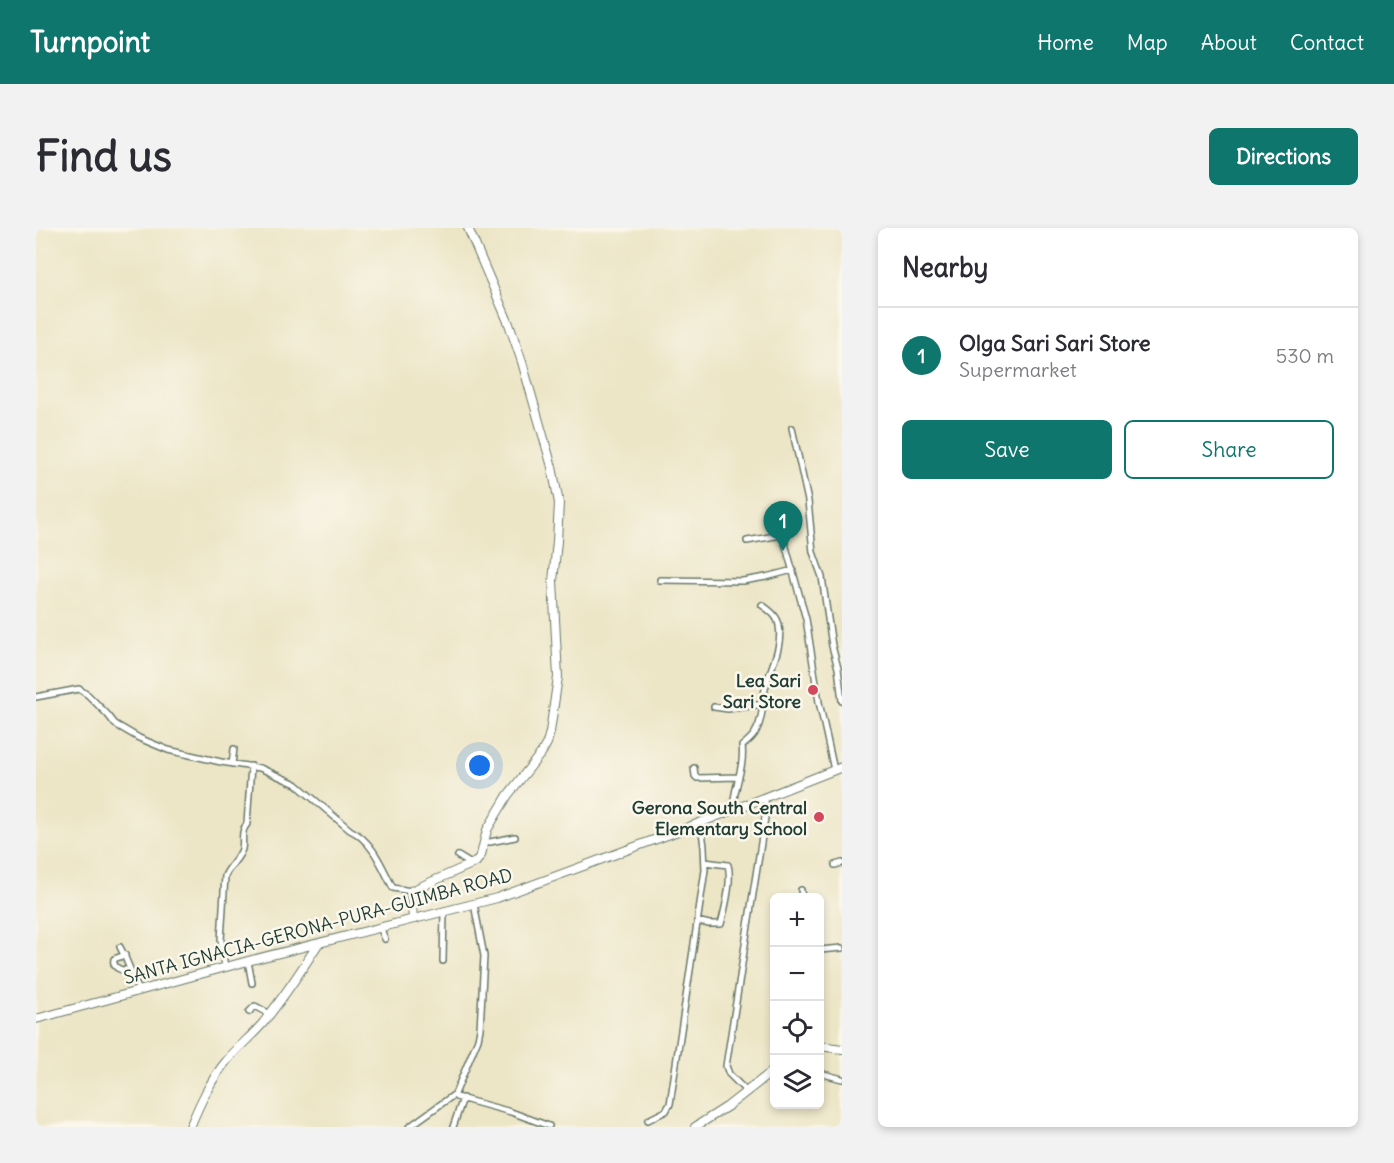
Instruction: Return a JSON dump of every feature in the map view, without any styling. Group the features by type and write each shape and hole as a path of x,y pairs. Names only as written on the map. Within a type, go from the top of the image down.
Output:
{"street":[{"path":"36,697 79,689 95,701 115,724 139,738 168,750 260,768 296,784 350,830 361,835 372,849 393,888 411,891 476,862 485,843 487,830 508,795 542,752 550,732 558,677 553,581 559,503 552,467 510,324 468,228"},
{"path":"792,428 808,501 813,552 822,577 842,701"},
{"path":"747,541 782,535 788,550 806,619 818,693 838,769"},
{"path":"660,580 743,581 793,570"},
{"path":"733,810 743,752 742,746 757,730 766,687 778,649 780,628 776,617 762,605"},
{"path":"714,706 728,709 763,704"},
{"path":"232,764 234,748"},
{"path":"225,967 221,940 225,876 242,849 243,828 247,824 251,766"},
{"path":"694,768 694,776 697,778 739,777"},
{"name":"SANTA IGNACIA-GERONA-PURA-GUIMBA ROAD","path":"36,1019 225,967 515,892 838,769"},
{"path":"747,1092 729,1074 726,1066 766,811 765,798"},
{"path":"648,1120 669,1108 705,862 701,822"},
{"path":"485,843 515,837"},
{"path":"458,856 471,864"},
{"path":"697,921 721,924 728,890 730,871 728,865 705,862"},
{"path":"835,865 842,863"},
{"path":"411,891 413,919"},
{"path":"409,1127 455,1094 478,1039 484,956 474,904"},
{"path":"444,912 444,961"},
{"path":"380,927 385,939"},
{"path":"190,1127 204,1095 219,1071 270,1014 318,944"},
{"path":"120,947 139,991"},
{"path":"824,950 842,948"},
{"path":"124,956 114,959 114,963 122,970 130,969"},
{"path":"248,961 252,983"},
{"path":"249,1012 255,1006 270,1014"},
{"path":"824,1047 842,1049"},
{"path":"695,1127 728,1106 770,1074"},
{"path":"824,1074 842,1079"},
{"path":"455,1094 456,1097 511,1112 549,1126"},
{"path":"453,1127 463,1098"}],"place":[{"name":"Olga Sari Sari Store","path":"783,551"},
{"name":"Lea Sari Sari Store","path":"813,690"},
{"name":"Gerona South Central Elementary School","path":"819,817"}]}
